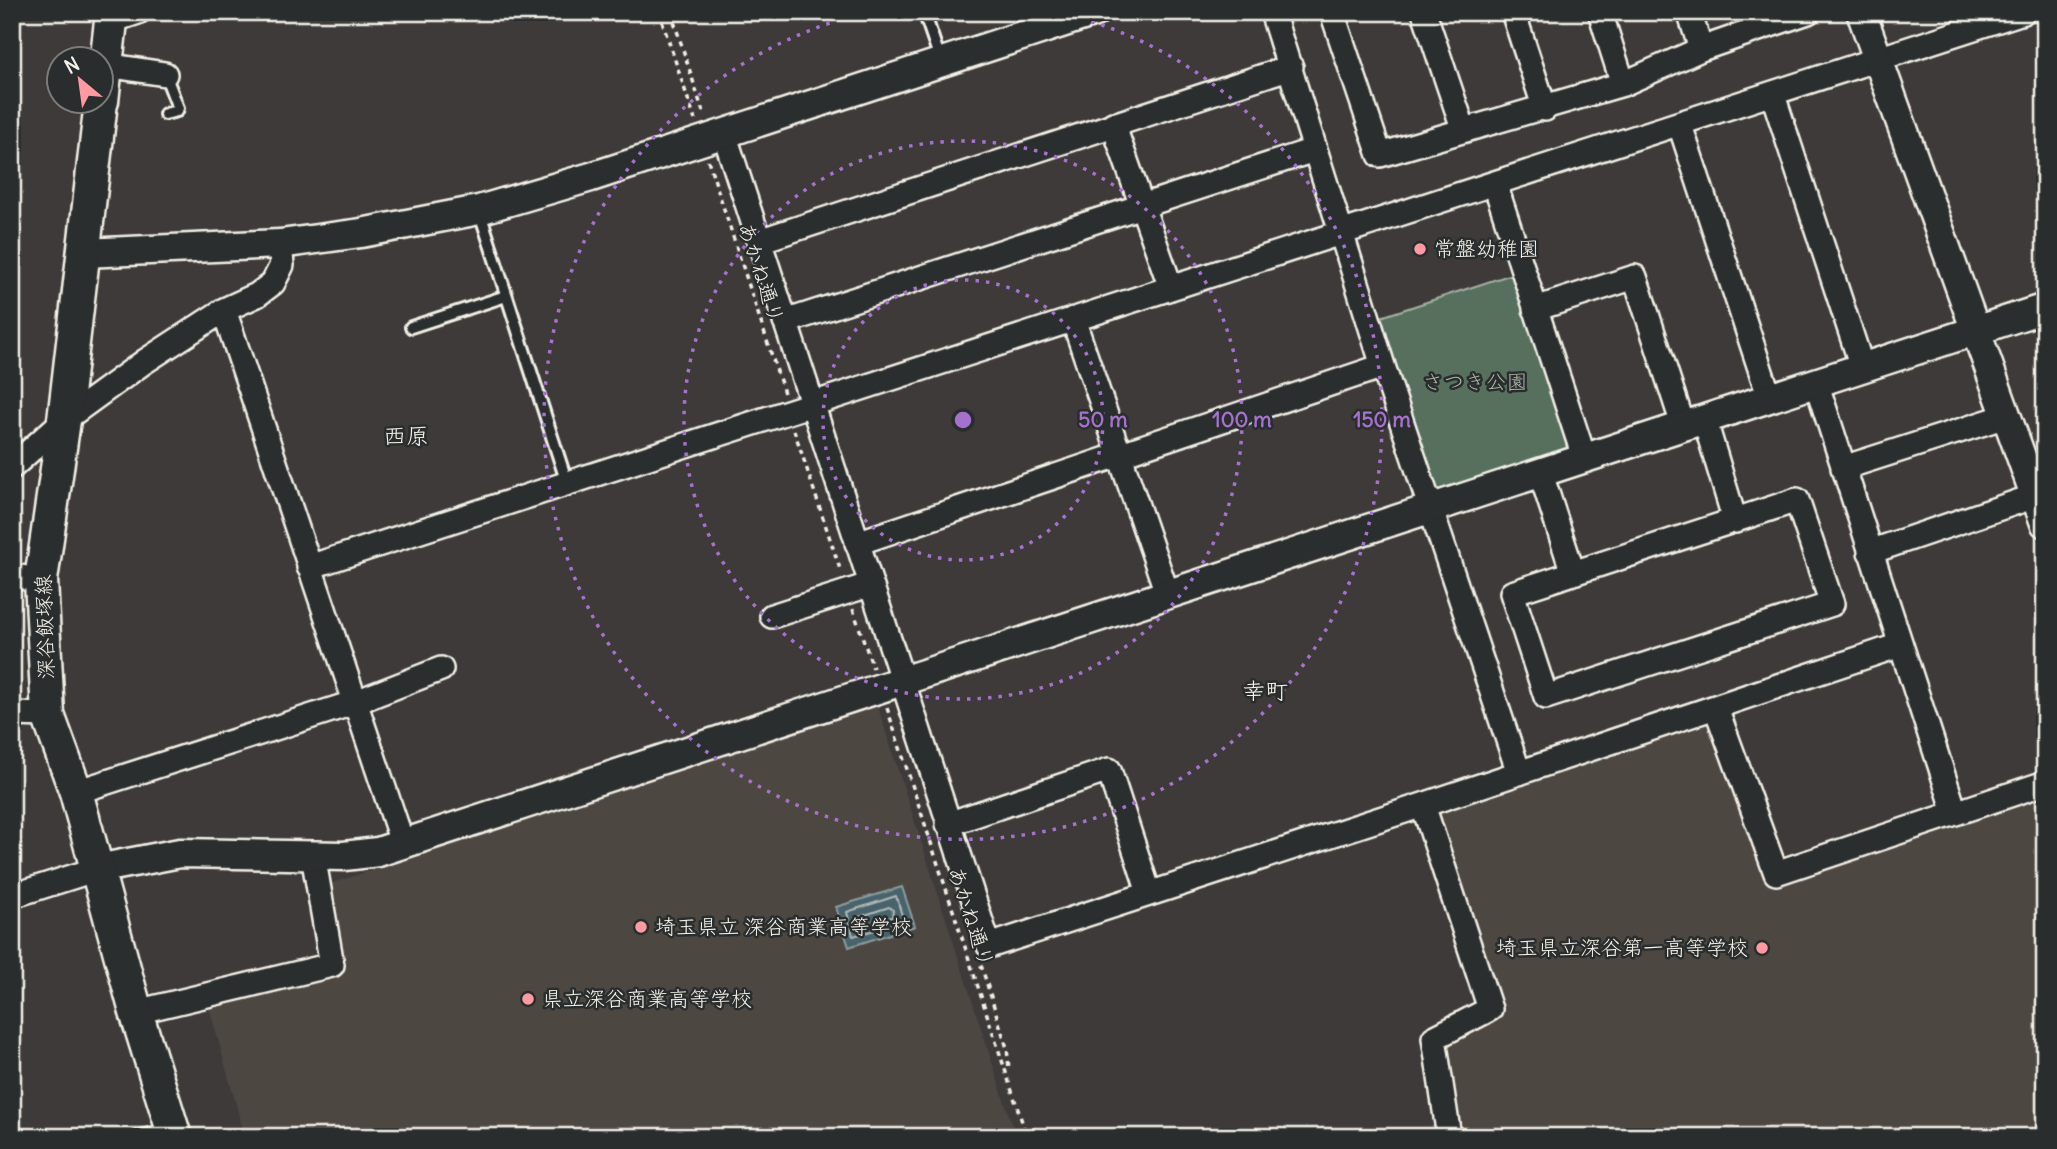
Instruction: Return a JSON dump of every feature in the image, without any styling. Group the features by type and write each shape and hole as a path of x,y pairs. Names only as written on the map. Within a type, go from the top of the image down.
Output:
{"main road":[{"name":"深谷飯塚線","path":"111,46 120,15"},
{"name":"深谷飯塚線","path":"100,116 64,420 27,578 48,715 76,792 136,1012 174,1133"}],"street":[{"path":"84,253 280,244 361,233 479,210 1095,12"},
{"path":"1272,12 1383,366 1519,773"},
{"path":"1332,12 1380,155 1463,128 1545,109 1623,84 1701,48 1781,17 1808,12"},
{"path":"1424,12 1463,128"},
{"path":"1513,12 1545,109"},
{"path":"1600,12 1623,84"},
{"path":"1689,12 1701,48"},
{"path":"1860,12 2045,523"},
{"path":"309,568 2023,12"},
{"path":"116,66 166,74"},
{"path":"759,241 1291,67"},
{"path":"1773,95 1862,367"},
{"path":"1113,124 1171,288"},
{"path":"1681,125 1769,396"},
{"path":"712,136 759,241 857,543 856,589 948,824 989,946 1423,806 1900,645"},
{"path":"785,322 1314,150"},
{"path":"1495,184 1584,457"},
{"path":"12,467 33,445 64,420 224,310 257,295 273,283 282,265 280,244"},
{"path":"1535,309 1634,277 1735,521"},
{"path":"12,896 97,869 180,853 361,855 403,845 889,678 1168,596 1429,507 2045,308"},
{"path":"224,310 403,845"},
{"path":"1073,319 1168,596"},
{"path":"857,543 1383,366"},
{"path":"1816,383 1955,812"},
{"path":"1843,468 2006,416"},
{"path":"1540,471 1573,573"},
{"path":"1870,552 2035,496"},
{"path":"1797,500 1832,604 1546,697 1512,593 1573,573 1797,500"},
{"path":"772,616 856,589"},
{"path":"76,792 356,702 441,669"},
{"path":"1716,708 1776,873 2045,783"},
{"path":"12,714 48,715"},
{"path":"948,824 1109,770 1149,893"},
{"path":"1423,806 1490,1009 1434,1038 1449,1137"},
{"path":"136,1012 332,965 313,855"}],"lane":[{"path":"924,12 941,62"},
{"path":"165,114 177,111 178,108 166,74"},
{"path":"479,210 567,483"},
{"path":"411,327 506,296"},
{"path":"136,1137 174,1133"}],"path":[{"path":"659,12 696,124"},
{"name":"あかね通り","path":"671,12 712,136 786,402"},
{"path":"793,419 824,521 856,589 889,678"},
{"name":"あかね通り","path":"886,707 1027,1137"},
{"path":"1026,1131 1038,1137"}],"shaded area":[{"name":"埼玉県立 深谷商業高等学校","path":"877,704 1016,1137 245,1137 207,1000 341,969 326,885"},
{"name":"埼玉県立深谷第一高等学校","path":"1707,721 1715,724 1771,884 2045,793 2045,1137 1459,1137 1443,1056 1450,1038 1502,1013 1434,816 1438,809"}],"green space":[{"name":"さつき公園","path":"1512,274 1568,446 1565,453 1446,493 1436,489 1381,317"}],"water":[{"path":"902,887 915,926 849,947 836,907"}],"place":[{"name":"常盤幼稚園","path":"1420,249"},
{"name":"埼玉県立 深谷商業高等学校","path":"641,927"},
{"name":"埼玉県立深谷第一高等学校","path":"1762,948"},
{"name":"県立深谷商業高等学校","path":"528,999"}],"district":[{"name":"西原","path":"406,436"},
{"name":"幸町","path":"1265,691"}]}
